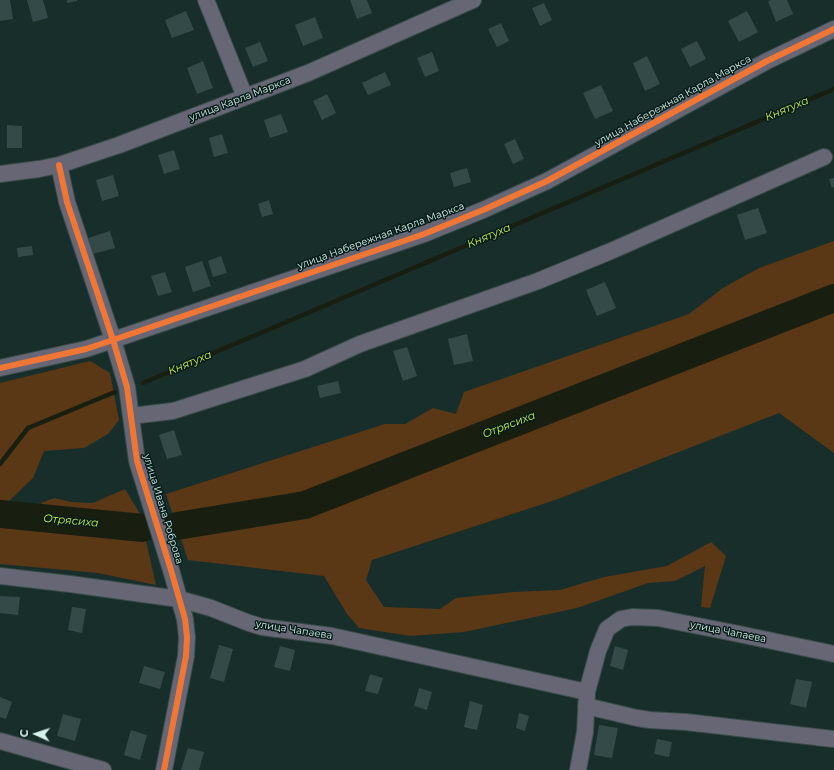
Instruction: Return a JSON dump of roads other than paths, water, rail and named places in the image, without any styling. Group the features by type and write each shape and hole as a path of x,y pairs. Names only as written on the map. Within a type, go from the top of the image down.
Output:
{"street":[{"path":"206,0 244,97"},
{"name":"улица Карла Маркса","path":"0,174 59,165 119,145 308,73 473,0"},
{"name":"улица Набережная Карла Маркса","path":"0,368 86,349 424,234 483,210 547,181 767,61 834,29"},
{"path":"131,416 173,411 305,369 360,344 538,281 611,251 824,157"},
{"name":"улица Ивана Роброва","path":"59,165 67,202 127,387 137,461 185,619 186,656 164,770"},
{"name":"улица Чапаева","path":"0,576 179,599 211,608 262,627 332,636 587,699 638,718 833,739"},
{"name":"улица Чапаева","path":"587,699 602,640 607,629 621,619 658,618 834,654"},
{"path":"578,770 585,732 587,699"},
{"path":"0,741 103,770"}],"waterway":[{"name":"Княтуха","path":"143,383 834,89"},
{"name":"Отрясиха","path":"177,526 305,505 834,298"},
{"name":"Княтуха","path":"0,464 28,428 115,392"},
{"name":"Отрясиха","path":"0,514 143,528"}]}
